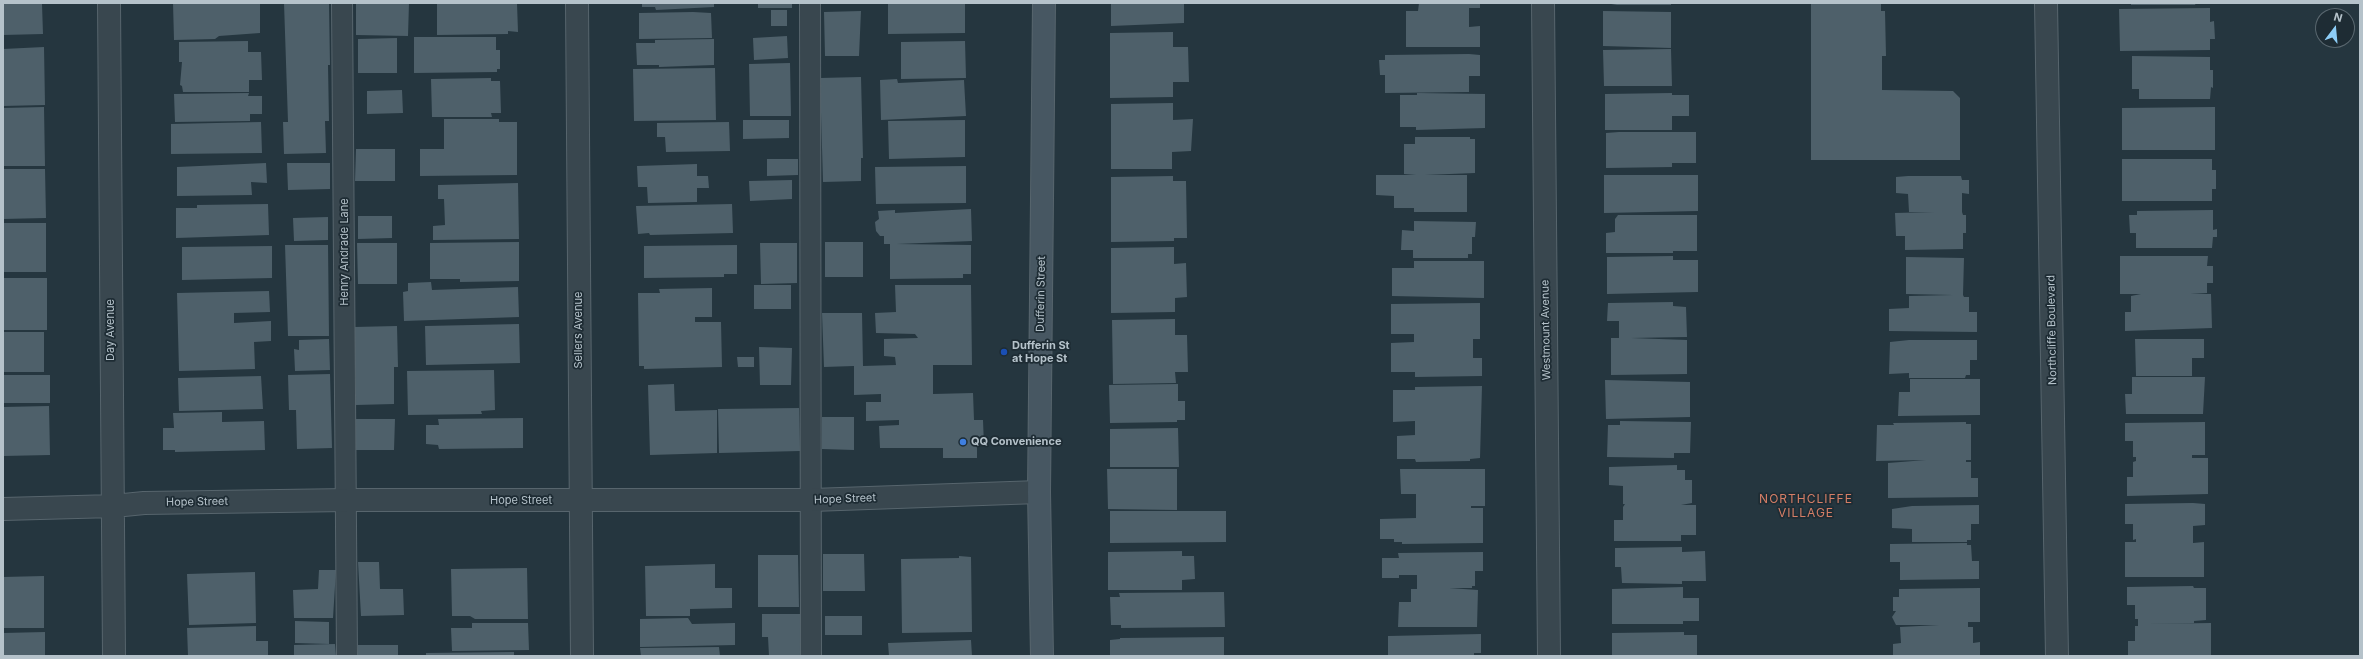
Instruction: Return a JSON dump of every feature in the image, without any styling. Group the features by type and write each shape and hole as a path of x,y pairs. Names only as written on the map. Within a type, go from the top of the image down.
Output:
{"main road":[{"name":"Dufferin Street","path":"1042,656 1039,492 1044,3"}],"street":[{"name":"Day Avenue","path":"109,3 114,656"},
{"name":"Sellers Avenue","path":"577,3 582,656"},
{"name":"Westmount Avenue","path":"1543,3 1549,656"},
{"name":"Northcliffe Boulevard","path":"2046,3 2057,656"},
{"name":"Hope Street","path":"3,509 114,506 144,503 347,500 812,500 1039,492"}],"lane":[{"name":"Henry Andrade Lane","path":"342,3 347,656"},
{"path":"810,3 812,500 811,656"}],"building":[{"path":"173,3 260,3 260,33 219,36 215,39 174,40"},
{"path":"284,3 329,3 329,121 325,121 326,153 284,154 283,122 288,122"},
{"path":"356,3 409,3 408,36 356,35"},
{"path":"437,3 517,3 518,32 508,31 508,34 437,35"},
{"path":"642,3 714,3 714,7 656,10 655,7 642,7"},
{"path":"758,3 792,3 792,8 758,8"},
{"path":"888,3 965,3 965,33 888,34"},
{"path":"1111,3 1184,3 1184,23 1111,26"},
{"path":"1419,3 1480,3 1480,8 1469,8 1469,27 1480,26 1480,47 1406,47 1406,11 1418,11"},
{"path":"1605,3 1671,3 1671,5 1617,5"},
{"path":"1811,3 1881,3 1881,11 1885,11 1886,56 1882,56 1882,90 1953,91 1960,98 1960,160 1811,160"},
{"path":"2131,3 2196,3 2195,5 2131,5"},
{"path":"3,4 42,4 43,34 3,35"},
{"path":"2210,8 2210,22 2214,21 2215,39 2210,39 2210,50 2120,51 2119,9"},
{"path":"771,10 787,10 787,26 771,26"},
{"path":"861,11 859,56 825,56 824,12"},
{"path":"1603,11 1671,12 1671,48 1603,46"},
{"path":"639,13 711,13 712,38 639,39"},
{"path":"1173,32 1173,47 1188,47 1189,82 1173,82 1173,97 1110,98 1110,33"},
{"path":"787,36 788,58 754,60 753,38"},
{"path":"414,37 496,37 496,50 500,50 500,69 497,69 497,72 414,73"},
{"path":"397,38 397,73 358,73 358,39"},
{"path":"714,39 714,65 659,67 659,65 637,65 636,43 655,43 655,40"},
{"path":"248,41 248,52 261,52 262,80 249,80 249,92 183,92 182,86 180,85 182,62 179,62 179,42"},
{"path":"965,41 966,78 901,79 901,42"},
{"path":"44,47 45,105 3,106 3,49"},
{"path":"1671,49 1672,86 1604,86 1603,50"},
{"path":"1385,55 1480,55 1480,76 1469,76 1469,92 1385,93 1385,75 1380,75 1379,60 1385,60"},
{"path":"2132,56 2210,57 2210,70 2213,70 2213,88 2211,87 2210,99 2139,99 2139,89 2132,89"},
{"path":"790,63 791,116 750,116 749,64"},
{"path":"715,68 716,120 634,121 633,69"},
{"path":"861,77 863,158 861,158 861,181 823,182 820,78"},
{"path":"491,78 491,81 500,81 501,113 491,113 492,117 432,117 431,79"},
{"path":"897,79 898,83 964,80 966,116 881,120 880,80"},
{"path":"402,90 403,113 367,114 367,91"},
{"path":"249,93 248,96 262,96 262,114 250,114 250,121 175,122 174,94"},
{"path":"1417,93 1485,94 1485,128 1416,130 1416,127 1400,127 1400,95 1417,95"},
{"path":"1672,93 1672,95 1689,95 1689,116 1672,116 1672,130 1605,130 1605,94"},
{"path":"1173,103 1173,120 1193,119 1191,151 1172,152 1172,169 1111,169 1111,104"},
{"path":"44,107 45,166 3,166 3,108"},
{"path":"2215,107 2215,150 2122,150 2122,108"},
{"path":"444,119 499,119 499,122 517,122 517,175 420,176 420,149 444,149"},
{"path":"743,120 789,120 789,138 743,139"},
{"path":"965,120 965,157 889,159 888,121"},
{"path":"261,122 262,153 171,154 171,124"},
{"path":"729,122 730,151 666,152 665,137 657,137 657,123"},
{"path":"1696,132 1696,163 1672,163 1672,167 1606,168 1606,133"},
{"path":"1415,137 1470,137 1470,139 1475,139 1475,173 1425,175 1467,175 1467,212 1414,212 1414,208 1394,208 1394,196 1376,195 1376,175 1416,175 1404,174 1404,144 1415,144"},
{"path":"356,149 395,149 395,181 355,181"},
{"path":"767,159 798,159 798,175 767,176"},
{"path":"2122,159 2212,159 2212,170 2216,170 2216,189 2212,189 2212,201 2122,201"},
{"path":"266,163 267,183 251,182 252,195 177,196 177,167"},
{"path":"287,163 330,163 330,189 288,190"},
{"path":"697,164 697,176 708,176 709,188 697,188 697,202 648,203 647,187 638,187 637,166"},
{"path":"966,166 966,203 876,204 875,167"},
{"path":"3,169 45,169 46,218 3,219"},
{"path":"1604,175 1698,175 1698,211 1604,213"},
{"path":"1173,176 1173,181 1186,181 1187,238 1174,238 1174,241 1111,242 1111,177"},
{"path":"1961,176 1962,180 1969,180 1969,194 1962,193 1962,212 1963,215 1966,215 1966,233 1963,233 1963,249 1905,250 1905,236 1896,236 1895,213 1934,212 1909,212 1908,194 1896,193 1896,177"},
{"path":"792,180 792,199 750,201 749,181"},
{"path":"518,183 519,239 433,240 433,226 445,225 444,199 438,199 438,185"},
{"path":"268,204 269,235 176,238 176,208 197,208 197,205"},
{"path":"732,204 733,233 638,234 636,206"},
{"path":"971,209 972,241 897,244 971,245 971,274 963,274 963,278 890,279 890,244 884,244 884,236 880,236 876,231 875,222 879,219 878,211 895,210 895,213"},
{"path":"2213,210 2213,230 2217,229 2217,237 2213,237 2212,248 2136,248 2136,233 2130,233 2129,215 2137,215 2137,211"},
{"path":"1618,215 1697,215 1697,251 1673,251 1673,253 1606,253 1606,233 1615,232 1615,219"},
{"path":"358,216 392,216 392,238 358,239"},
{"path":"328,217 328,240 294,241 293,218"},
{"path":"1414,221 1476,222 1475,237 1472,237 1472,254 1468,254 1468,258 1413,258 1413,250 1401,250 1402,230 1414,231"},
{"path":"3,223 46,223 46,272 3,272"},
{"path":"519,242 519,281 460,282 460,279 430,279 430,243"},
{"path":"825,242 863,242 863,277 825,277"},
{"path":"357,243 397,243 397,284 358,284"},
{"path":"760,243 797,243 797,283 761,284"},
{"path":"285,245 328,245 329,336 288,336"},
{"path":"737,245 737,274 724,274 724,277 644,278 644,246"},
{"path":"272,246 272,278 182,280 182,247"},
{"path":"1174,247 1174,264 1186,263 1187,297 1175,298 1175,312 1111,313 1111,248"},
{"path":"1673,256 1673,260 1698,260 1698,292 1607,294 1607,257"},
{"path":"2120,256 2208,256 2207,266 2213,266 2213,283 2207,283 2207,293 2190,294 2211,294 2212,328 2125,331 2125,312 2131,312 2131,296 2141,294 2120,294"},
{"path":"1906,257 1964,258 1963,295 1964,297 1969,297 1969,312 1977,312 1977,332 1889,331 1889,309 1909,308 1909,296 1953,295 1906,294"},
{"path":"1414,261 1484,261 1484,298 1392,296 1392,268 1414,268"},
{"path":"3,278 47,278 47,330 3,330"},
{"path":"431,282 432,290 518,287 519,317 404,321 403,292 408,291 408,283"},
{"path":"754,285 791,285 791,309 754,309"},
{"path":"895,285 971,285 972,365 933,365 933,394 973,393 974,420 983,420 984,446 977,446 977,458 943,458 943,448 880,448 879,426 899,425 899,420 866,421 866,402 881,402 881,394 854,395 854,366 824,367 822,313 862,313 863,366 896,365 895,357 884,356 884,339 918,338 915,334 876,333 875,313 896,312"},
{"path":"712,288 712,317 695,317 695,322 721,322 722,367 644,369 644,366 639,366 638,293 660,293 659,289"},
{"path":"269,291 270,312 234,313 234,323 271,321 271,341 254,342 255,369 179,371 177,293"},
{"path":"1673,302 1673,306 1686,307 1687,337 1631,338 1687,340 1687,374 1611,375 1611,338 1619,338 1619,321 1607,321 1608,303"},
{"path":"1480,303 1480,339 1473,339 1473,358 1482,358 1482,376 1415,377 1415,372 1391,372 1391,343 1414,342 1414,334 1391,334 1391,304"},
{"path":"1175,319 1175,335 1187,335 1188,372 1175,372 1176,383 1113,384 1112,320"},
{"path":"519,324 520,363 426,365 425,326"},
{"path":"397,326 398,367 394,367 394,404 356,405 354,327"},
{"path":"3,332 44,332 44,372 3,372"},
{"path":"329,339 330,370 295,371 294,349 299,350 299,340"},
{"path":"2135,339 2204,339 2204,358 2192,358 2192,376 2136,376"},
{"path":"1909,340 1977,340 1977,360 1970,360 1970,375 1966,375 1965,378 1909,378 1909,373 1889,374 1890,342"},
{"path":"759,347 792,348 791,385 760,385"},
{"path":"737,357 754,357 754,367 738,367"},
{"path":"494,370 495,410 481,411 482,414 408,415 407,371"},
{"path":"330,374 332,448 297,449 296,410 289,410 288,375"},
{"path":"3,375 50,375 50,403 3,403"},
{"path":"261,376 263,409 179,411 178,378"},
{"path":"2132,377 2205,377 2203,414 2126,414 2125,394 2132,394"},
{"path":"1910,379 1980,379 1980,415 1898,416 1899,392 1910,392"},
{"path":"1605,380 1690,382 1690,417 1606,419"},
{"path":"674,384 675,411 717,410 717,453 650,455 648,385"},
{"path":"1178,384 1178,401 1185,401 1185,420 1177,420 1177,422 1110,423 1109,385"},
{"path":"1482,386 1480,458 1470,459 1470,461 1416,462 1415,459 1397,459 1397,436 1415,435 1415,421 1393,422 1393,390 1415,390 1415,387"},
{"path":"49,406 50,455 3,456 3,407"},
{"path":"799,408 800,451 719,453 718,409"},
{"path":"222,412 222,422 264,421 265,450 175,452 175,450 163,450 163,428 174,428 173,413"},
{"path":"822,417 854,417 854,450 822,449"},
{"path":"523,418 523,448 439,449 438,445 426,444 426,425 439,425 438,419"},
{"path":"354,419 395,419 394,450 353,450"},
{"path":"1620,421 1691,422 1690,453 1674,453 1674,458 1607,457 1608,425 1620,425"},
{"path":"1966,422 1966,424 1971,424 1971,460 1966,460 1966,462 1971,462 1971,478 1978,478 1978,497 1888,498 1888,463 1926,460 1876,461 1877,425 1894,425 1893,423"},
{"path":"2205,422 2205,455 2192,455 2192,458 2208,458 2208,494 2127,496 2127,477 2133,477 2133,462 2136,461 2136,457 2133,457 2133,441 2125,441 2125,423"},
{"path":"1178,428 1179,467 1110,467 1110,429"},
{"path":"1677,465 1677,470 1685,470 1685,480 1692,480 1692,503 1681,505 1696,505 1696,535 1681,535 1681,541 1614,541 1614,520 1623,520 1623,507 1625,504 1623,504 1623,486 1609,485 1609,467"},
{"path":"1107,469 1177,469 1177,510 1108,509"},
{"path":"1400,469 1485,469 1485,506 1471,506 1471,508 1483,508 1483,543 1402,544 1402,542 1394,542 1394,539 1380,539 1380,519 1416,518 1416,494 1401,494"},
{"path":"2125,504 2205,504 2205,525 2193,526 2193,543 2204,542 2204,577 2125,577 2125,542 2136,542 2136,539 2133,540 2133,524 2125,524"},
{"path":"1979,505 1979,524 1971,524 1971,540 1967,540 1967,542 1912,542 1912,529 1892,528 1892,509 1912,506"},
{"path":"1110,511 1226,511 1226,542 1110,543"},
{"path":"1967,543 1967,545 1971,545 1972,561 1979,561 1979,579 1900,580 1900,562 1890,562 1890,544"},
{"path":"1682,547 1682,552 1705,551 1706,581 1682,581 1682,584 1622,583 1621,567 1615,567 1615,548"},
{"path":"1182,551 1182,556 1194,556 1195,579 1182,580 1182,590 1108,590 1108,552"},
{"path":"1483,552 1483,571 1475,571 1475,586 1472,586 1472,588 1449,588 1478,590 1477,627 1398,627 1399,602 1411,602 1411,589 1417,589 1417,575 1399,575 1399,578 1382,578 1382,558 1399,558 1398,553"},
{"path":"823,554 864,554 865,591 823,591"},
{"path":"758,555 798,555 799,607 758,607"},
{"path":"959,556 971,557 972,632 902,633 901,559 959,558"},
{"path":"358,562 379,562 380,589 403,589 404,615 361,616"},
{"path":"715,564 715,588 732,588 732,608 690,609 690,616 646,616 645,566"},
{"path":"527,568 528,619 475,619 470,616 452,616 451,569"},
{"path":"319,570 336,570 333,618 294,618 293,590 318,589"},
{"path":"255,572 256,623 189,625 187,574"},
{"path":"44,576 44,628 3,628 3,577"},
{"path":"2193,586 2194,588 2206,588 2206,620 2194,621 2194,623 2144,624 2211,623 2211,656 2128,656 2128,641 2135,641 2135,626 2138,626 2138,619 2135,619 2135,605 2127,605 2127,587"},
{"path":"1683,587 1683,598 1699,598 1699,621 1683,621 1683,624 1612,624 1612,589"},
{"path":"1980,588 1980,622 1968,622 1968,627 1973,627 1973,643 1980,642 1980,656 1893,656 1893,644 1901,643 1900,627 1939,625 1896,625 1892,617 1896,611 1893,611 1893,597 1899,597 1899,589"},
{"path":"1224,592 1225,627 1121,628 1121,625 1111,625 1110,597 1120,597 1119,593"},
{"path":"762,614 800,614 801,656 769,656 768,637 762,637"},
{"path":"825,616 862,616 862,635 825,635"},
{"path":"688,618 692,624 735,623 735,645 640,647 640,619"},
{"path":"295,621 329,622 329,644 295,643"},
{"path":"472,623 528,623 529,650 452,651 451,628 472,628"},
{"path":"256,626 256,641 268,641 268,656 188,656 187,628"},
{"path":"45,632 45,656 3,656 3,633"},
{"path":"1684,632 1684,635 1697,635 1697,655 1612,656 1612,633"},
{"path":"1481,634 1481,653 1474,653 1474,656 1388,656 1388,636"},
{"path":"1224,637 1224,656 1110,656 1110,640 1120,638"},
{"path":"971,640 972,656 889,656 888,643"},
{"path":"335,644 336,656 294,656 294,645"},
{"path":"358,645 398,645 398,656 358,656"},
{"path":"719,647 720,656 641,656 640,648"},
{"path":"514,652 514,656 426,656 426,653"}],"place":[{"name":"Dufferin St at Hope St","path":"1004,352"},
{"name":"QQ Convenience","path":"963,442"}],"district":[{"name":"NORTHCLIFFE VILLAGE","path":"1806,506"}]}
